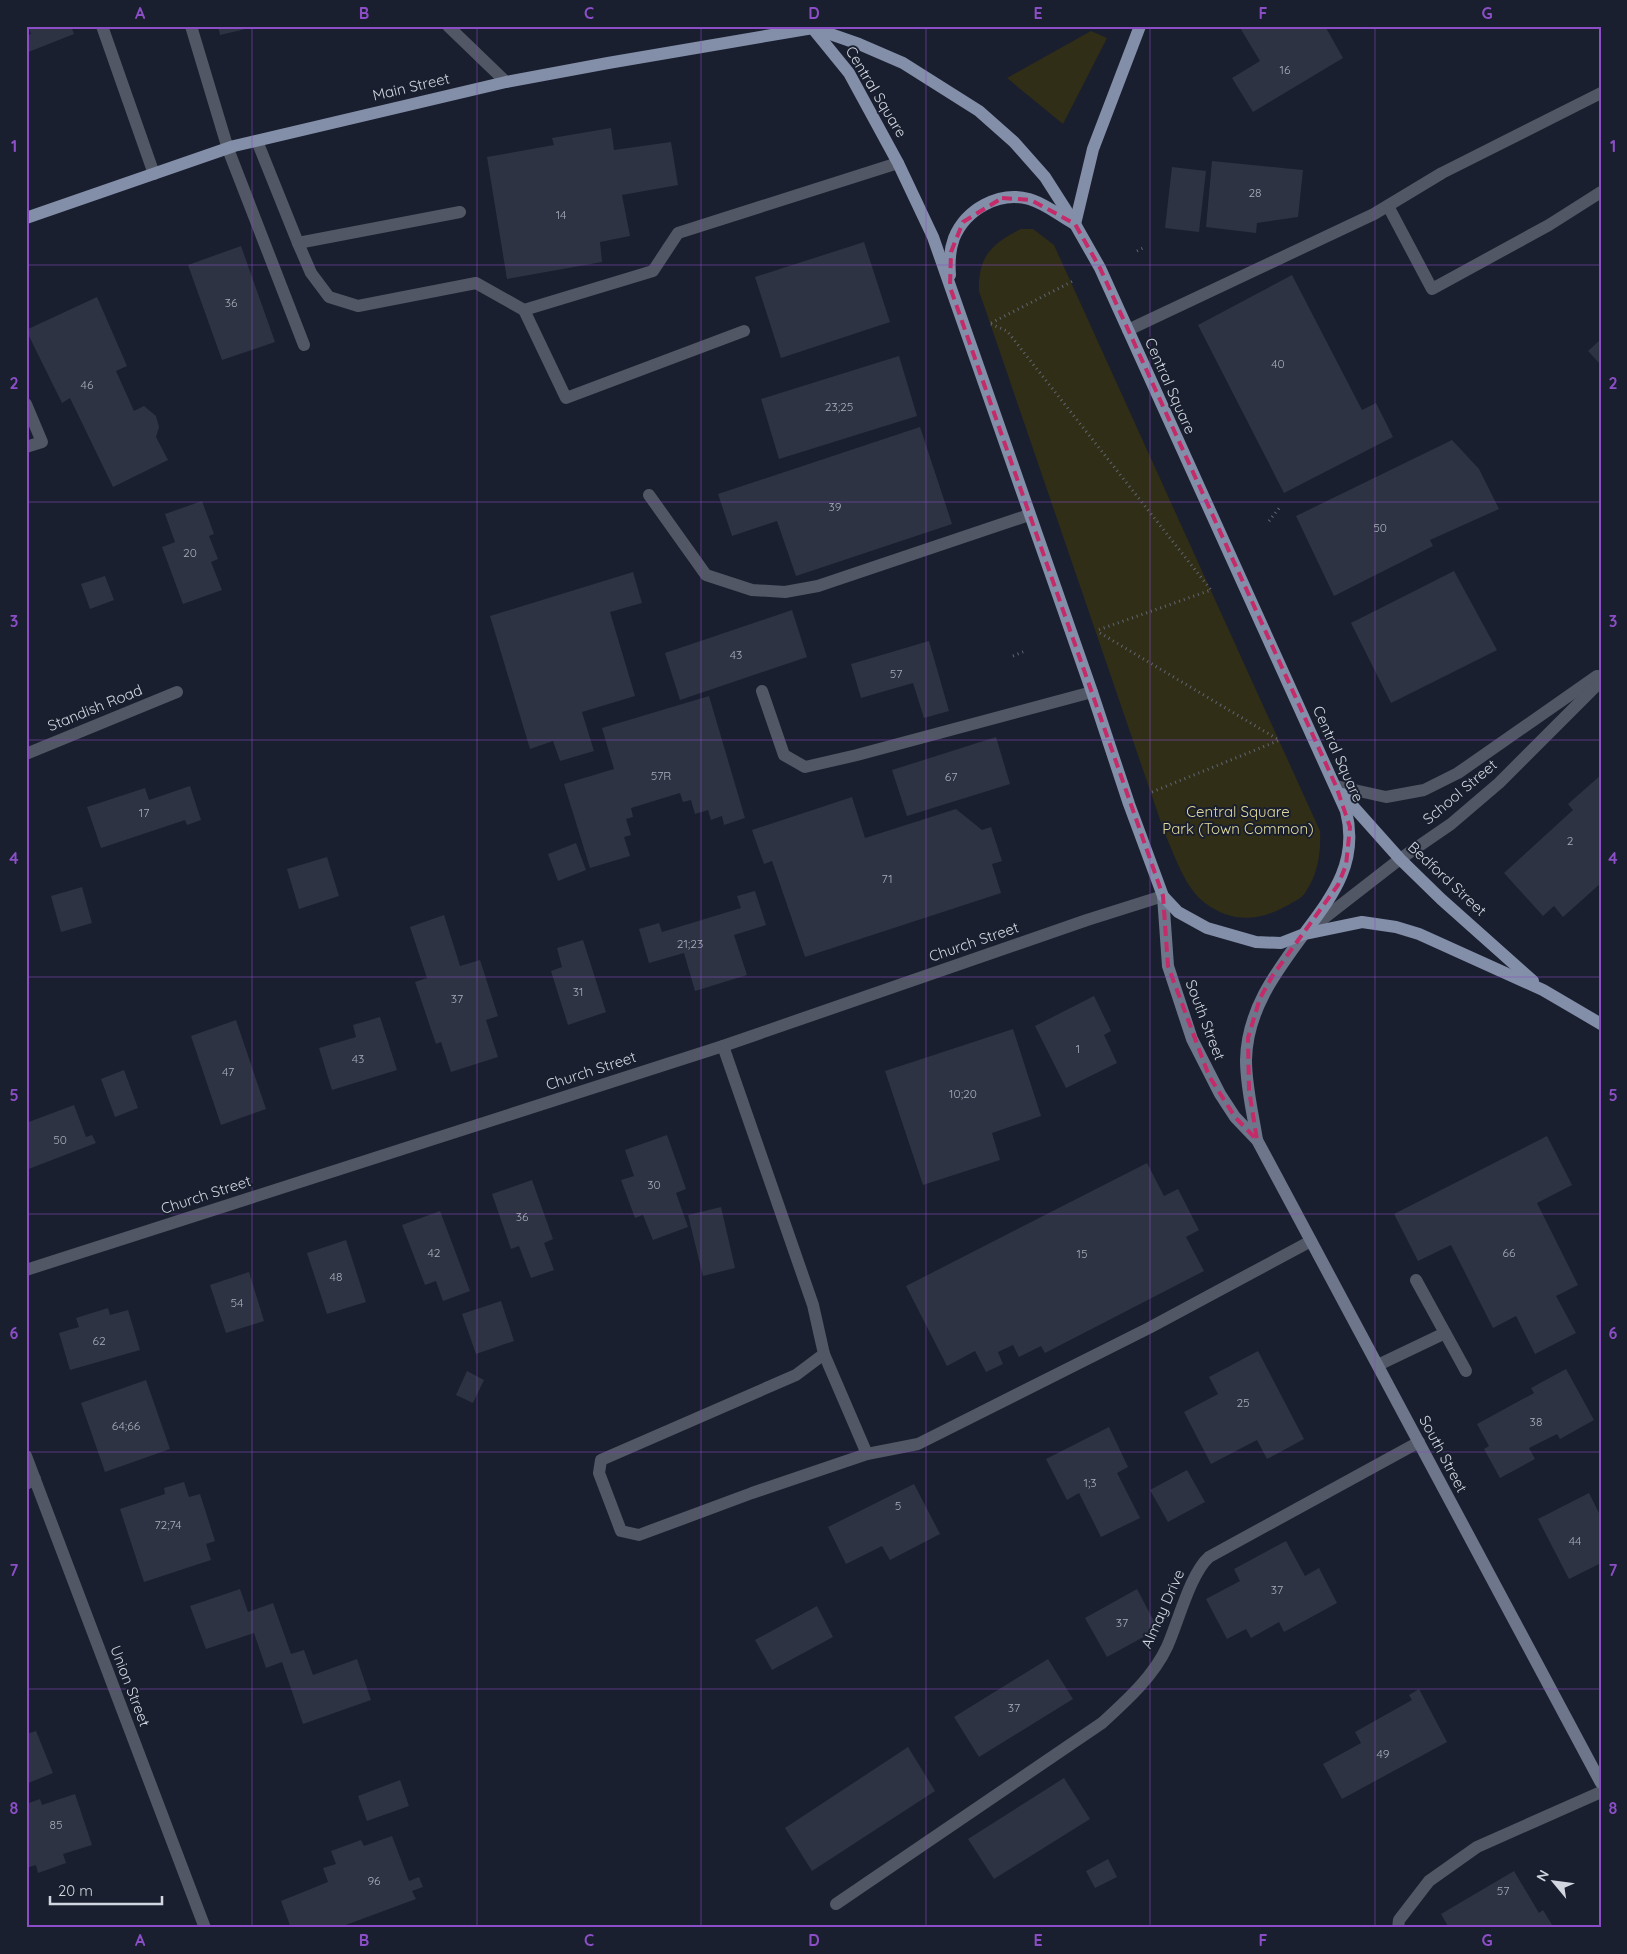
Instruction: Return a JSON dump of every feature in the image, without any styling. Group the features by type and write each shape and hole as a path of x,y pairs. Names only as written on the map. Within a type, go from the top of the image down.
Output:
{"main road":[{"path":"812,27 828,26"},
{"path":"950,287 951,252 954,238 963,222 989,202 1002,198 1031,200 1075,224 1093,149 1140,26"},
{"name":"Main Street","path":"26,218 256,141 506,82 812,27"},
{"name":"Central Square","path":"812,27 859,44 903,64 979,112 1014,142 1045,177 1100,268 1336,786 1350,828 1350,846 1346,865 1338,885 1304,934 1281,943 1256,942 1231,936 1208,928 1178,912 1163,896 1129,804 974,349 933,237 898,163 850,73 812,27"},
{"name":"Bedford Street","path":"1336,786 1400,858 1441,899 1543,990"},
{"name":"South Street","path":"1163,896 1168,966 1192,1039 1220,1094 1235,1117 1257,1140 1601,1782"},
{"name":"Bedford Street","path":"1304,934 1362,922 1396,927 1419,934 1543,990 1601,1024"},
{"name":"South Street","path":"1257,1140 1248,1090 1246,1060 1248,1038 1260,998 1273,975 1304,934"}],"street":[{"path":"102,26 154,174"},
{"path":"191,26 228,149 304,345"},
{"path":"448,26 506,82"},
{"path":"1128,330 1374,214 1442,173 1601,94"},
{"path":"256,141 311,273 329,297 358,306 476,283 524,310 566,398 744,331"},
{"path":"524,310 653,271 678,233 898,163"},
{"path":"1388,206 1432,289 1549,225 1601,192"},
{"path":"298,242 460,212"},
{"path":"26,404 42,442 26,447"},
{"path":"649,495 706,575 752,590 786,592 818,586 1029,514"},
{"name":"School Street","path":"1336,786 1386,797 1424,790 1458,773 1601,674"},
{"name":"School Street","path":"1304,934 1400,858 1451,824 1499,783 1601,681"},
{"path":"762,690 784,755 805,767 857,755 1092,692"},
{"name":"Standish Road","path":"26,754 177,692"},
{"name":"Church Street","path":"26,1270 723,1046 1087,920 1163,896"},
{"path":"723,1046 812,1305 824,1354 867,1454"},
{"path":"824,1354 796,1375 601,1460 598,1473 622,1531 639,1535 752,1493 867,1454 918,1444 1149,1328 1311,1241"},
{"path":"1416,1280 1466,1371"},
{"path":"1378,1365 1445,1333"},
{"name":"Almay Drive","path":"836,1904 1102,1723 1134,1694 1166,1649 1198,1570 1209,1556 1419,1442"},
{"name":"Union Street","path":"26,1456 31,1482 205,1928"},
{"path":"1398,1928 1399,1920 1429,1881 1477,1847 1601,1792"}],"path":[{"path":"1137,251 1143,248"},
{"path":"986,326 1075,280"},
{"path":"991,324 1006,331 1211,590 1094,631 1280,740"},
{"path":"1269,521 1280,507"},
{"path":"1013,656 1025,652"},
{"path":"1129,804 1151,792 1280,740 1311,734"}],"highlighted area":[{"path":"1002,198 1031,200 1075,224 1100,268 1336,786 1350,827 1346,865 1338,885 1273,975 1260,998 1248,1038 1249,1090 1257,1140 1235,1117 1209,1076 1168,966 1163,896 950,287 951,252 963,222"}],"green space":[{"path":"1091,31 1107,38 1063,124 1007,78"},
{"name":"Central Square Park (Town Common)","path":"1021,229 1033,229 1054,245 1320,831 1318,863 1309,886 1305,893 1296,901 1279,910 1258,917 1247,918 1226,914 1205,903 1198,897 1186,880 1165,834 979,291 981,269 988,253 1002,240"}],"building":[{"path":"28,26 71,26 74,34 26,53 26,36 31,34"},
{"path":"218,26 254,26 254,27 220,35"},
{"path":"1239,26 1325,26 1343,58 1253,112 1232,78 1260,61"},
{"path":"611,128 614,150 671,142 678,185 622,195 630,236 600,242 602,262 507,279 487,157 554,145 552,138"},
{"path":"1212,161 1303,170 1298,217 1257,223 1256,233 1206,227"},
{"path":"1172,167 1206,171 1199,232 1165,228"},
{"path":"864,242 890,322 781,358 755,277"},
{"path":"241,246 275,342 222,360 188,265"},
{"path":"1292,275 1362,410 1376,403 1393,437 1284,493 1198,325"},
{"path":"97,297 127,366 116,371 134,411 144,406 156,416 159,427 156,437 168,460 113,487 70,398 62,403 26,330"},
{"path":"1601,339 1601,365 1588,351"},
{"path":"899,356 917,416 779,459 761,399"},
{"path":"920,427 952,524 796,576 777,521 732,536 718,494"},
{"path":"1452,440 1479,469 1499,509 1430,540 1433,546 1334,596 1296,516"},
{"path":"202,501 214,534 209,536 218,559 211,562 222,590 183,604 162,547 175,542 165,514"},
{"path":"1454,571 1497,650 1391,703 1351,623"},
{"path":"633,572 642,603 610,612 635,696 582,712 594,751 560,761 553,741 530,749 490,616"},
{"path":"105,576 114,600 90,609 81,584"},
{"path":"792,610 807,657 680,700 665,653"},
{"path":"929,641 949,711 924,718 913,683 861,698 851,664"},
{"path":"709,696 745,818 724,825 722,816 711,820 708,810 695,814 691,800 683,802 680,793 631,808 633,817 626,819 631,835 624,837 630,856 590,868 564,784 614,769 602,728"},
{"path":"996,737 1010,784 907,816 892,770"},
{"path":"1601,775 1601,883 1563,917 1554,906 1543,916 1504,873 1573,810 1568,804"},
{"path":"190,786 201,820 187,825 185,820 101,848 87,807 145,788 149,800"},
{"path":"852,797 865,838 956,809 982,830 991,827 1002,861 992,864 1001,893 805,957 772,861 764,864 752,830"},
{"path":"576,843 586,870 558,881 548,854"},
{"path":"327,857 339,896 299,909 287,869"},
{"path":"82,887 92,923 61,932 51,896"},
{"path":"755,891 766,925 734,935 747,975 695,991 684,953 649,963 639,929 659,923 662,932 741,908 737,896"},
{"path":"444,915 460,966 480,960 498,1016 486,1020 498,1057 451,1072 441,1042 436,1044 415,982 427,978 410,927"},
{"path":"583,940 606,1012 568,1025 551,971 562,967 557,948"},
{"path":"1094,996 1111,1031 1104,1035 1117,1063 1066,1088 1035,1026"},
{"path":"380,1017 397,1070 332,1090 319,1048 356,1037 353,1025"},
{"path":"236,1020 266,1109 221,1125 191,1036"},
{"path":"1013,1029 1041,1116 992,1133 1000,1160 923,1185 885,1071"},
{"path":"124,1070 138,1108 115,1117 101,1079"},
{"path":"74,1105 86,1137 92,1135 96,1143 26,1170 26,1123"},
{"path":"667,1135 686,1189 676,1193 688,1227 653,1240 643,1215 635,1218 621,1180 634,1176 625,1150"},
{"path":"1547,1136 1572,1185 1537,1203 1578,1285 1556,1296 1576,1333 1535,1354 1516,1316 1493,1328 1451,1245 1418,1261 1394,1214"},
{"path":"1147,1163 1164,1196 1178,1189 1199,1230 1186,1237 1204,1271 1045,1353 1041,1346 1019,1357 1013,1345 998,1352 1003,1364 986,1372 975,1351 947,1366 906,1286"},
{"path":"532,1180 553,1239 544,1243 554,1270 531,1278 519,1246 511,1249 492,1194"},
{"path":"721,1207 735,1268 703,1276 688,1215"},
{"path":"440,1211 470,1291 443,1301 436,1281 425,1285 402,1225"},
{"path":"346,1240 366,1302 327,1314 307,1253"},
{"path":"249,1272 264,1321 226,1333 210,1285"},
{"path":"501,1301 514,1341 476,1354 462,1314"},
{"path":"108,1308 110,1315 128,1310 140,1350 70,1370 59,1333 79,1327 76,1318"},
{"path":"1258,1351 1304,1439 1267,1459 1257,1440 1211,1464 1184,1412 1218,1394 1209,1377"},
{"path":"1566,1369 1594,1420 1560,1439 1557,1434 1529,1448 1535,1459 1500,1478 1484,1449 1489,1446 1477,1424 1534,1393 1531,1388"},
{"path":"467,1371 484,1380 473,1403 456,1395"},
{"path":"146,1380 170,1449 105,1472 81,1403"},
{"path":"1109,1427 1128,1467 1117,1473 1140,1518 1101,1537 1079,1493 1067,1500 1046,1459"},
{"path":"1187,1470 1205,1502 1168,1522 1150,1490"},
{"path":"184,1482 189,1497 200,1494 215,1541 206,1544 211,1560 144,1582 120,1509 165,1494 164,1488"},
{"path":"914,1484 940,1534 890,1560 882,1546 846,1564 828,1527"},
{"path":"1589,1493 1601,1517 1601,1563 1569,1579 1538,1519"},
{"path":"1286,1541 1305,1576 1319,1568 1337,1603 1284,1632 1279,1622 1251,1638 1246,1629 1227,1639 1206,1599 1240,1581 1234,1569"},
{"path":"240,1589 248,1612 273,1603 291,1654 304,1650 313,1675 357,1659 371,1700 303,1724 282,1662 266,1668 254,1633 206,1649 190,1606"},
{"path":"1137,1589 1158,1629 1107,1657 1085,1618"},
{"path":"817,1606 833,1637 772,1670 755,1640"},
{"path":"1048,1659 1073,1699 979,1757 954,1717"},
{"path":"1419,1689 1447,1742 1342,1799 1323,1764 1361,1743 1355,1732 1412,1700 1409,1695"},
{"path":"36,1731 53,1773 26,1784 26,1734"},
{"path":"908,1747 935,1791 812,1871 785,1828"},
{"path":"1064,1778 1090,1819 994,1879 968,1839"},
{"path":"400,1780 409,1806 367,1821 358,1796"},
{"path":"75,1794 92,1845 63,1854 66,1863 38,1873 36,1865 26,1868 26,1804 40,1799 42,1805"},
{"path":"392,1836 409,1881 419,1877 423,1887 412,1891 416,1899 343,1926 344,1928 291,1928 281,1901 328,1882 323,1868 336,1864 331,1851 361,1840 364,1846"},
{"path":"1108,1859 1117,1877 1095,1888 1086,1871"},
{"path":"1514,1871 1539,1913 1543,1910 1554,1928 1449,1928 1441,1914"}]}
